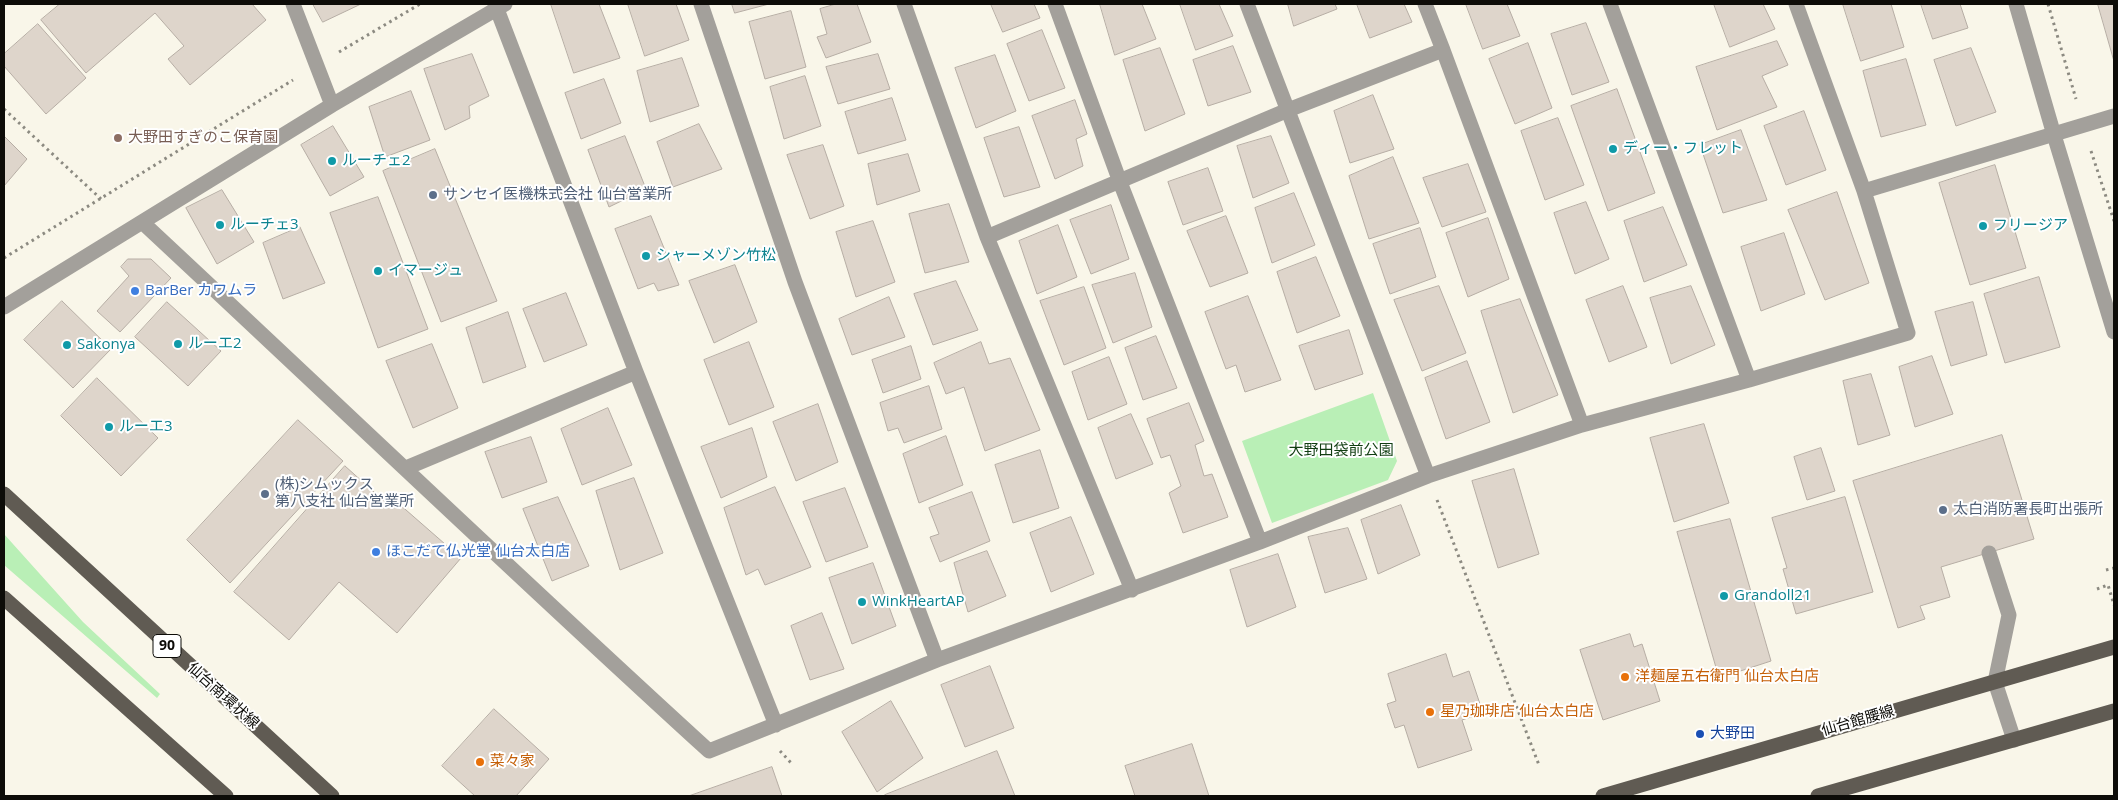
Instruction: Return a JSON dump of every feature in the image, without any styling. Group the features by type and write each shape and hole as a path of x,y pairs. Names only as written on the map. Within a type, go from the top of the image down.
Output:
{"main road":[{"name":"仙台南環状線","path":"4,494 332,796"},
{"path":"4,598 226,796"},
{"name":"仙台館腰線","path":"1603,796 2114,647"},
{"path":"1818,796 2114,711"}],"street":[{"path":"293,4 332,105"},
{"path":"701,4 795,282 937,660"},
{"path":"904,4 987,237 1132,590"},
{"path":"1055,4 1120,182 1260,542"},
{"path":"1247,4 1428,476"},
{"path":"1425,4 1582,425"},
{"path":"1610,4 1749,380"},
{"path":"142,222 406,468 558,614 709,751 937,660 1132,590 1428,476 1582,425 1749,380 1908,333 1864,191 1796,4"},
{"path":"2016,4 2114,332"},
{"path":"4,307 332,105 499,5 636,372 776,725"},
{"path":"987,237 1288,110 1443,50"},
{"path":"1864,191 2114,116"},
{"path":"406,468 636,372"},
{"path":"1989,553 2009,615 1995,682 2014,740"}],"path":[{"path":"4,258 317,65 420,4"},
{"path":"2048,4 2114,221"},
{"path":"4,109 101,199"},
{"path":"1428,476 1539,765"},
{"path":"2106,570 2114,568"},
{"path":"2097,589 2108,586 2114,605"}],"green space":[{"name":"大野田袋前公園","path":"1373,393 1397,461 1388,480 1272,523 1242,441"},
{"path":"4,534 83,622 160,694 157,698 4,565"}],"building":[{"path":"60,4 252,4 266,20 190,85 168,59 184,46 155,13 86,73 41,20"},
{"path":"313,4 361,4 323,22"},
{"path":"551,4 599,4 620,58 574,73"},
{"path":"628,4 676,4 689,40 645,56"},
{"path":"732,4 769,4 735,13"},
{"path":"836,4 857,4 871,42 826,58 817,37 827,34 820,9"},
{"path":"991,4 1034,4 1040,18 1003,32"},
{"path":"1100,4 1142,4 1156,39 1115,55"},
{"path":"1180,4 1219,4 1233,36 1196,50"},
{"path":"1288,4 1335,4 1337,9 1294,26"},
{"path":"1357,4 1404,4 1412,22 1370,38"},
{"path":"1466,4 1507,4 1520,36 1483,49"},
{"path":"1714,4 1763,4 1775,29 1730,47"},
{"path":"1843,4 1891,4 1904,47 1861,61"},
{"path":"1921,4 1960,4 1968,28 1933,39"},
{"path":"2098,4 2114,4 2114,61"},
{"path":"791,11 806,67 765,79 749,22"},
{"path":"1586,23 1609,82 1572,95 1551,34"},
{"path":"38,24 86,78 46,114 4,66 4,54"},
{"path":"1042,30 1065,88 1029,101 1007,44"},
{"path":"1777,41 1788,65 1762,76 1777,107 1717,130 1696,67"},
{"path":"1528,43 1552,108 1515,124 1489,59"},
{"path":"1233,46 1251,92 1208,106 1193,60"},
{"path":"1160,48 1185,114 1145,131 1123,60"},
{"path":"1971,48 1996,112 1956,126 1934,60"},
{"path":"472,54 489,96 469,106 470,118 445,130 424,69"},
{"path":"878,54 890,89 838,104 826,67"},
{"path":"995,55 1016,111 976,128 955,68"},
{"path":"682,58 699,106 650,122 637,71"},
{"path":"1906,59 1926,125 1881,137 1863,71"},
{"path":"805,76 821,126 784,139 770,87"},
{"path":"604,79 621,123 581,139 565,93"},
{"name":"ディー・フレット","path":"1617,89 1655,193 1608,211 1571,106"},
{"path":"411,91 430,140 385,157 369,107"},
{"path":"1373,95 1394,149 1350,163 1334,111"},
{"path":"892,98 906,140 858,154 845,112"},
{"path":"1075,100 1087,134 1076,139 1083,166 1055,179 1032,116"},
{"path":"1804,111 1826,170 1786,185 1764,126"},
{"path":"1558,118 1584,185 1545,200 1521,131"},
{"path":"699,124 722,169 673,187 657,142"},
{"name":"ルーチェ2","path":"333,126 364,177 330,196 301,145"},
{"path":"1019,127 1040,187 1004,197 984,138"},
{"path":"1741,130 1767,200 1723,213 1700,145"},
{"path":"4,136 27,159 4,186"},
{"path":"625,136 646,189 609,207 588,150"},
{"path":"1271,136 1289,183 1253,198 1237,146"},
{"path":"823,145 844,206 810,219 787,155"},
{"path":"435,149 497,301 441,322 383,171"},
{"path":"908,154 920,191 877,205 868,164"},
{"path":"1393,157 1419,223 1369,239 1349,176"},
{"path":"1468,164 1486,212 1442,227 1423,178"},
{"name":"フリージア","path":"1995,165 2026,268 1970,285 1939,183"},
{"path":"1208,168 1223,211 1183,225 1168,182"},
{"name":"ルーチェ3","path":"222,190 254,242 217,264 186,208"},
{"path":"1837,192 1869,283 1825,300 1788,210"},
{"path":"1294,193 1315,245 1272,263 1255,208"},
{"name":"イマージュ","path":"378,197 428,329 378,348 330,213"},
{"path":"1586,202 1609,259 1575,274 1554,213"},
{"path":"949,204 969,262 925,273 909,214"},
{"path":"1111,205 1129,259 1091,274 1070,220"},
{"path":"1663,207 1687,265 1644,282 1624,221"},
{"name":"シャーメゾン竹松","path":"651,216 679,285 658,291 654,283 638,289 615,229"},
{"path":"1226,216 1248,273 1210,287 1187,231"},
{"path":"1488,218 1509,279 1468,297 1446,233"},
{"path":"873,221 895,282 856,297 836,232"},
{"path":"1058,225 1077,277 1037,294 1019,241"},
{"path":"300,227 325,283 283,299 263,243"},
{"path":"1420,228 1436,277 1390,294 1373,244"},
{"path":"1784,233 1805,294 1761,311 1741,247"},
{"path":"1316,257 1340,316 1297,333 1277,272"},
{"path":"128,259 151,259 171,278 120,332 97,311 129,276 121,267"},
{"path":"735,265 757,322 714,343 689,281"},
{"path":"1135,273 1152,327 1113,343 1092,285"},
{"path":"2039,277 2060,347 2005,363 1984,294"},
{"path":"956,281 978,330 933,345 914,294"},
{"path":"1439,286 1466,353 1422,371 1394,300"},
{"path":"1623,286 1647,347 1609,362 1586,300"},
{"path":"1691,286 1715,345 1671,364 1650,298"},
{"path":"1084,287 1106,348 1064,365 1040,301"},
{"path":"566,293 587,345 544,362 523,309"},
{"path":"1248,296 1281,380 1245,392 1236,365 1226,369 1205,312"},
{"path":"889,297 905,337 852,355 839,319"},
{"path":"1520,299 1558,395 1513,413 1481,311"},
{"name":"Sakonya","path":"62,301 111,349 73,388 24,340"},
{"name":"ルーエ2","path":"167,302 221,351 188,386 135,337"},
{"path":"1973,302 1987,355 1951,366 1935,312"},
{"path":"508,312 526,367 483,383 466,328"},
{"path":"1349,330 1363,374 1315,390 1299,346"},
{"path":"1156,336 1177,388 1143,400 1125,348"},
{"path":"749,342 774,407 729,425 704,360"},
{"path":"981,342 989,364 1010,358 1040,430 985,451 964,387 946,394 934,363"},
{"path":"432,344 458,408 413,428 386,361"},
{"path":"911,346 921,379 883,393 872,360"},
{"path":"1932,356 1953,414 1915,427 1899,367"},
{"path":"1109,357 1127,404 1088,420 1072,372"},
{"path":"1467,361 1490,422 1446,439 1425,378"},
{"path":"1871,374 1890,435 1858,445 1843,381"},
{"name":"ルーエ3","path":"97,378 158,438 121,476 61,416"},
{"path":"929,386 942,429 904,443 898,428 888,431 880,403"},
{"path":"1189,403 1204,441 1195,445 1204,476 1212,474 1228,517 1183,533 1169,493 1181,486 1170,455 1161,458 1147,419"},
{"path":"818,404 838,462 796,481 773,422"},
{"path":"608,408 632,465 582,485 561,429"},
{"path":"1131,414 1153,464 1116,479 1098,428"},
{"path":"298,420 343,461 230,583 187,540"},
{"path":"1704,424 1729,503 1674,522 1650,438"},
{"path":"752,428 767,477 721,498 701,447"},
{"name":"太白消防署長町出張所","path":"2002,435 2034,539 1941,567 1950,597 1920,606 1925,619 1898,628 1853,481"},
{"path":"946,436 963,485 919,503 903,454"},
{"path":"531,437 547,482 502,498 485,452"},
{"path":"1821,448 1835,491 1807,500 1794,457"},
{"path":"1040,450 1059,508 1013,523 995,465"},
{"path":"345,466 393,509 398,503 461,558 397,633 339,582 289,640 234,592"},
{"path":"1514,469 1539,554 1498,568 1472,481"},
{"path":"634,478 663,553 620,570 596,491"},
{"path":"775,487 811,567 765,585 758,569 746,575 724,508"},
{"path":"845,488 868,547 826,562 803,502"},
{"path":"972,492 990,541 940,562 930,537 939,534 929,508"},
{"path":"558,497 589,566 552,581 523,509"},
{"path":"1845,497 1873,592 1796,614 1783,569 1787,568 1772,518"},
{"path":"1401,505 1420,555 1378,574 1361,520"},
{"path":"1071,517 1094,574 1051,592 1030,533"},
{"name":"Grandoll21","path":"1730,519 1771,661 1719,678 1677,532"},
{"path":"1348,528 1367,579 1325,593 1308,537"},
{"path":"987,551 1006,596 968,612 954,563"},
{"path":"1278,554 1296,607 1247,627 1230,570"},
{"name":"WinkHeartAP","path":"873,563 896,626 852,644 829,578"},
{"path":"822,613 844,669 810,680 791,626"},
{"path":"1630,634 1634,647 1642,644 1660,701 1603,720 1580,650"},
{"path":"1446,654 1453,677 1469,671 1483,713 1462,720 1472,750 1418,768 1404,725 1395,728 1387,704 1396,701 1388,674"},
{"path":"990,666 1014,728 965,747 941,685"},
{"path":"891,701 923,758 877,792 842,732"},
{"path":"494,709 549,759 516,796 475,796 442,766"},
{"path":"1192,744 1209,796 1135,796 1125,766"},
{"path":"997,751 1015,796 885,795"},
{"path":"772,767 782,796 689,796"}],"place":[{"name":"大野田すぎのこ保育園","path":"118,138"},
{"name":"ディー・フレット","path":"1613,149"},
{"name":"ルーチェ2","path":"332,161"},
{"name":"サンセイ医機株式会社 仙台営業所","path":"433,195"},
{"name":"ルーチェ3","path":"220,225"},
{"name":"フリージア","path":"1983,226"},
{"name":"シャーメゾン竹松","path":"646,256"},
{"name":"イマージュ","path":"378,271"},
{"name":"BarBer カワムラ","path":"135,291"},
{"name":"ルーエ2","path":"178,344"},
{"name":"Sakonya","path":"67,345"},
{"name":"ルーエ3","path":"109,427"},
{"name":"(株)シムックス 第八支社 仙台営業所","path":"265,494"},
{"name":"太白消防署長町出張所","path":"1943,510"},
{"name":"ほこだて仏光堂 仙台太白店","path":"376,552"},
{"name":"Grandoll21","path":"1724,596"},
{"name":"WinkHeartAP","path":"862,602"},
{"name":"洋麺屋五右衛門 仙台太白店","path":"1625,677"},
{"name":"星乃珈琲店 仙台太白店","path":"1430,712"},
{"name":"大野田","path":"1700,734"},
{"name":"菜々家","path":"480,762"}]}
